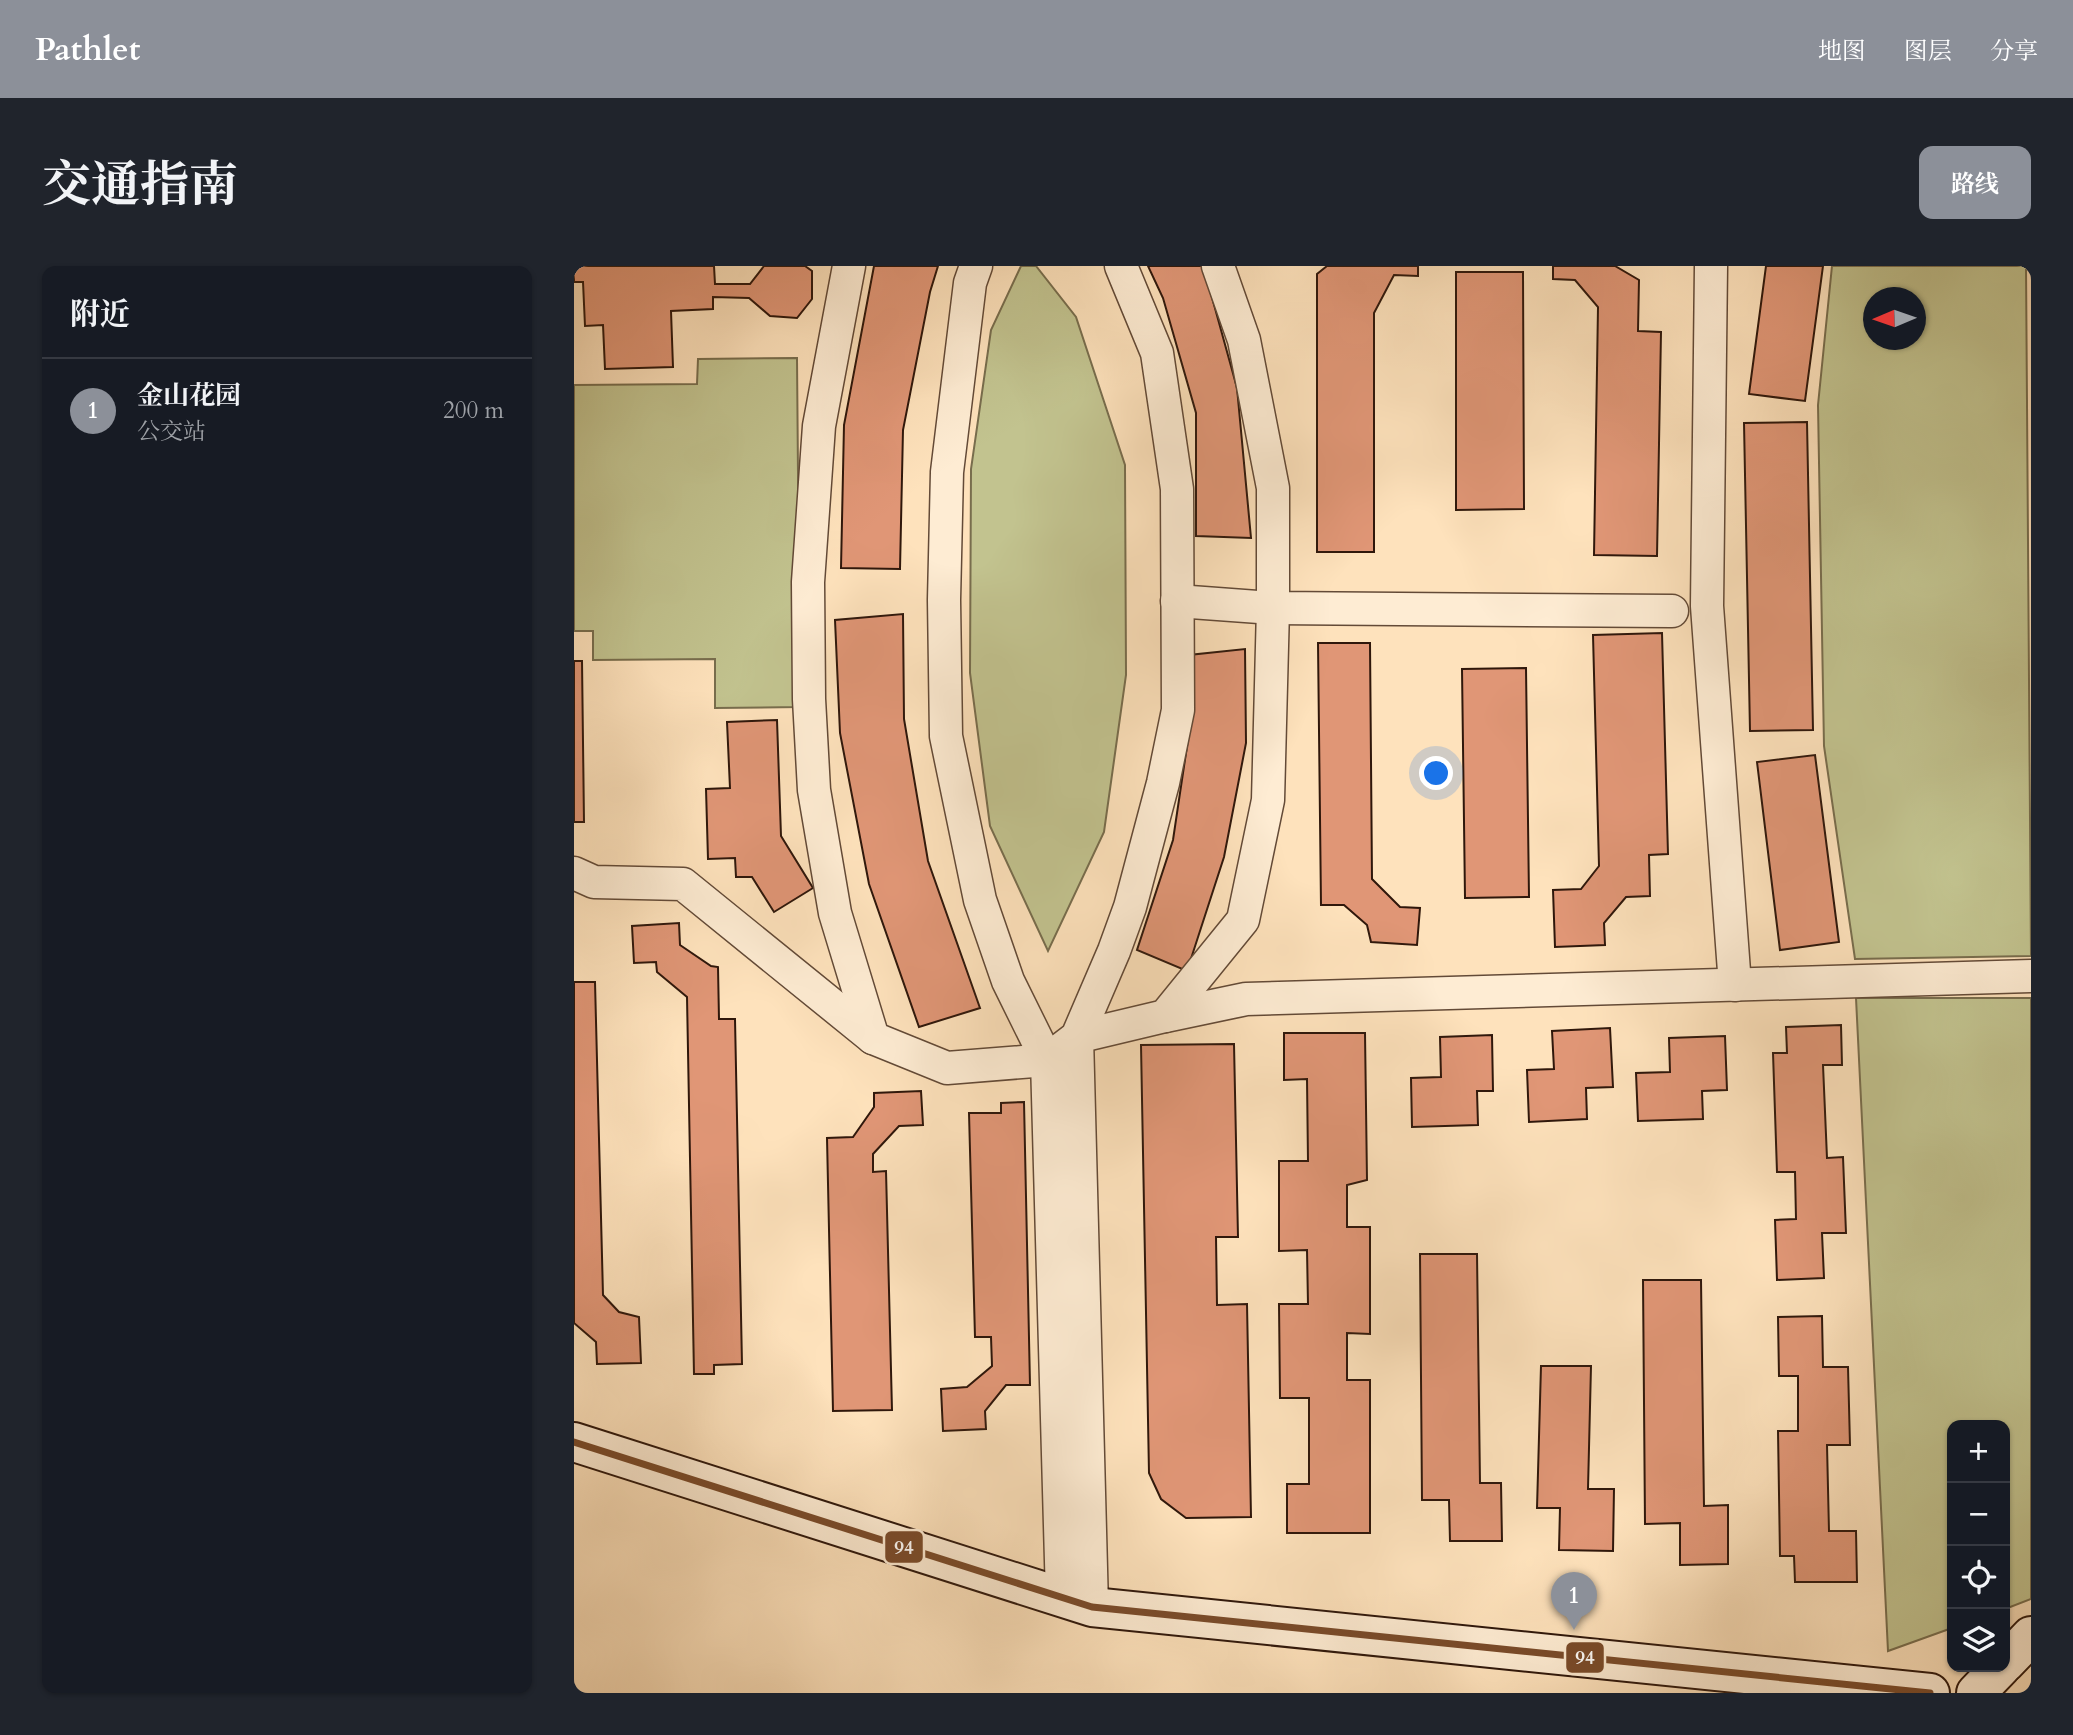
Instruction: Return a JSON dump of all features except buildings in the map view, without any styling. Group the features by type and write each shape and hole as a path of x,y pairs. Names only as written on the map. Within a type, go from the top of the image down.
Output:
{"street":[{"path":"849,266 819,426 808,582 808,699 814,790 835,914 873,1038"},
{"path":"976,266 970,283 947,472 944,600 946,736 980,900 1008,981 1047,1060 1077,1602"},
{"path":"1077,1602 1077,1037 1122,929 1163,783 1178,710 1177,489 1157,352 1121,266"},
{"path":"1165,1016 1243,919 1268,800 1273,488 1244,340 1218,266"},
{"path":"1711,266 1707,606 1735,985"},
{"path":"1177,601 1273,608 1672,611"},
{"path":"574,873 594,882 683,884 873,1038 947,1068 1047,1060 1077,1037 1246,999 2031,976"},
{"path":"574,1442 1077,1602 1930,1693"},
{"path":"2010,1658 2031,1636"},
{"path":"1976,1693 1996,1672"}],"green space":[{"path":"1021,266 1036,266 1076,317 1125,465 1126,675 1104,832 1048,951 990,826 970,673 971,469 991,330"},
{"path":"1832,266 2026,266 2031,956 1855,959 1824,746 1818,405"},
{"path":"797,358 800,707 715,708 715,659 593,660 593,631 574,631 574,385 697,384 698,359"},
{"path":"1856,998 2031,998 2031,1599 2010,1607 2010,1420 1947,1420 1947,1630 1888,1651"}],"transit line":[{"name":"94","path":"574,1442 1092,1607 1930,1693"}],"place":[{"name":"金山花园","path":"1574,1630"}]}
